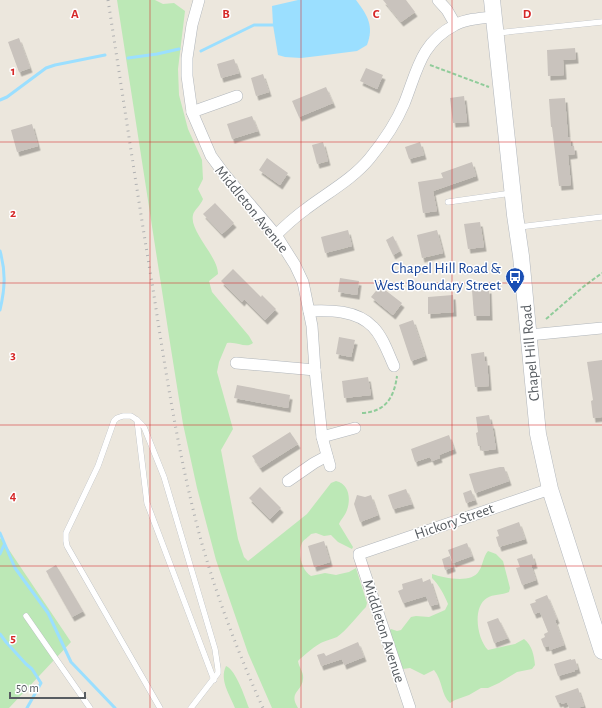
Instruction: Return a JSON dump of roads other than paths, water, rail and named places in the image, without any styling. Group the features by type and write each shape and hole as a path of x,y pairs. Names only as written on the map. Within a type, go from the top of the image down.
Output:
{"main road":[{"name":"Chapel Hill Road","path":"492,0 512,193 529,335 538,434 550,489 602,651"}],"street":[{"name":"Middleton Avenue","path":"199,0 192,25 187,58 187,76 192,112 211,156 225,175 276,234 298,271 303,282 312,326 322,437 328,461 314,463 288,480"},
{"path":"438,0 447,10 455,24"},
{"path":"276,234 304,210 336,188 368,160 381,144 399,114 419,61 440,35 455,24 474,19 493,17"},
{"path":"192,112 238,96"},
{"path":"309,310 336,310 356,316 368,322 378,334 394,366"},
{"path":"529,335 602,328"},
{"path":"236,363 315,370"},
{"path":"322,437 355,428"},
{"name":"Hickory Street","path":"359,555 366,551 550,489"},
{"name":"Middleton Avenue","path":"359,555 410,708"}],"lane":[{"path":"495,34 602,22"},
{"path":"448,202 512,193"},
{"path":"517,228 602,217"},
{"path":"160,708 66,542 66,533 98,466 112,424 117,418 123,416 131,416 144,427 164,477 215,649 218,669 214,680 191,708"},
{"path":"137,420 146,503 214,680"},
{"path":"26,616 90,708"}],"water":[{"path":"298,0 356,0 369,21 370,32 367,45 357,51 301,58 278,55 273,25 272,6"}],"waterway":[{"path":"201,51 254,25 273,25"},
{"path":"128,58 179,49"},
{"path":"0,100 7,97 46,68 105,55"},
{"path":"0,251 4,280 0,310"},
{"path":"0,533 15,568 48,613 71,662 115,708"},
{"path":"0,554 4,545"},
{"path":"0,634 32,669 41,683 27,708"}],"railway":[{"path":"108,0 163,353 186,481 202,544 222,607 237,648 263,708"}],"place":[{"name":"Chapel Hill Road & West Boundary Street","path":"515,294"}]}
